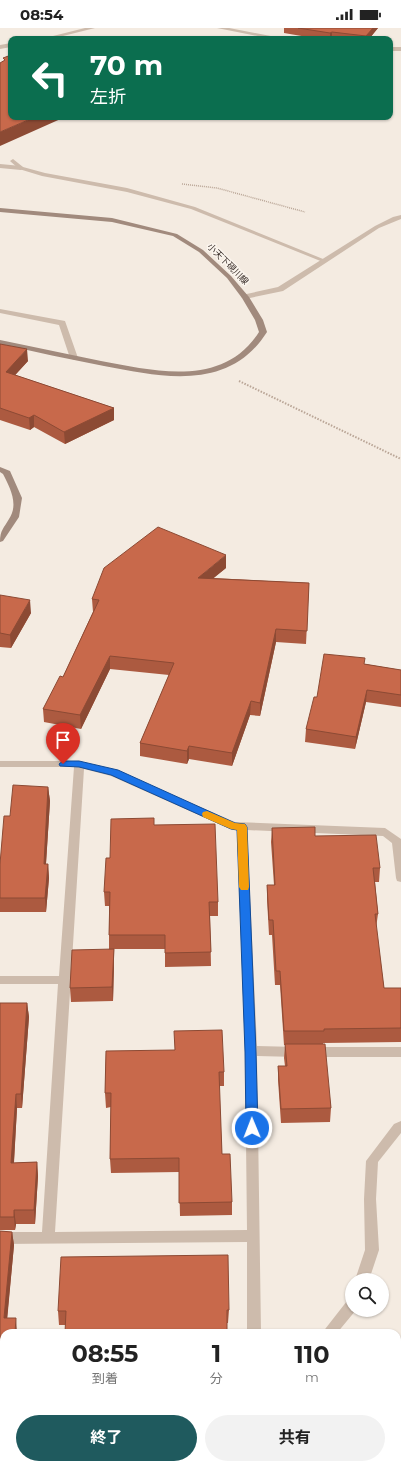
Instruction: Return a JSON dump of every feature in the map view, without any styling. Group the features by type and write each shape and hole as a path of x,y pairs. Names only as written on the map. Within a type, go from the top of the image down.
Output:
{"main road":[{"name":"小天下硯川線","path":"0,210 112,220 175,235 202,251 229,277 246,297 259,320 263,332 248,353 223,367 189,374 150,372 0,342"},
{"path":"0,469 7,473 18,498 15,517 0,539"}],"street":[{"path":"57,36 92,28"},
{"path":"220,28 266,36"},
{"path":"13,161 21,168"},
{"path":"0,166 21,168 44,175 127,190 164,199 193,208 325,261"},
{"path":"246,297 280,289 377,227 395,218 401,217"},
{"path":"0,311 62,323 74,358"},
{"path":"0,764 79,764 114,773 234,826 385,832 397,841 401,878"},
{"path":"48,1237 79,764"},
{"path":"242,827 251,1052 254,1329"},
{"path":"0,980 64,980"},
{"path":"251,1052 401,1052"},
{"path":"364,1273 372,1250 370,1199 372,1161 401,1126"},
{"path":"0,1238 254,1236"},
{"path":"332,1329 345,1314"}],"path":[{"path":"214,369 401,459"}],"building":[{"path":"298,28 373,28 366,36 330,33"},
{"path":"8,56 8,120 28,120 0,132 0,63 5,60 3,58"},
{"path":"0,344 27,349 6,372 114,408 64,432 34,415 29,418 0,408"},
{"path":"158,527 226,555 198,578 309,583 307,631 276,629 260,703 251,701 232,753 189,746 187,751 140,743 174,663 110,656 80,715 43,709 60,676 63,677 99,600 92,599 104,568"},
{"path":"0,595 30,600 10,635 0,633"},
{"path":"324,654 365,658 364,664 401,670 401,695 367,690 356,737 306,729 314,697 317,697"},
{"path":"13,785 48,787 44,864 48,864 45,898 0,898 0,864 4,816 10,816"},
{"path":"154,818 154,825 215,824 218,902 209,902 211,952 165,953 165,935 109,935 110,892 104,892 106,858 110,858 111,819"},
{"path":"315,827 315,836 376,835 380,868 373,868 378,914 375,914 384,988 401,988 401,1028 284,1031 280,971 276,971 273,920 269,920 267,885 275,885 272,828"},
{"path":"114,949 112,987 70,988 72,950"},
{"path":"0,1003 27,1003 21,1094 16,1094 11,1163 37,1162 34,1210 14,1210 14,1217 0,1217"},
{"path":"222,1030 224,1072 219,1072 222,1154 230,1154 232,1202 179,1203 179,1158 110,1159 111,1093 105,1093 106,1051 175,1050 174,1031"},
{"path":"285,1044 325,1044 331,1108 281,1109 278,1066 287,1066"},
{"path":"0,1231 12,1232 4,1318 16,1318 15,1329 0,1329"},
{"path":"228,1255 229,1310 227,1310 227,1329 65,1329 66,1311 58,1311 61,1257"}],"slow traffic":[{"path":"207,814 234,826 242,827 244,887"}],"route":[{"path":"63,764 79,764 114,773 234,826 242,827 251,1052 252,1128"}]}
